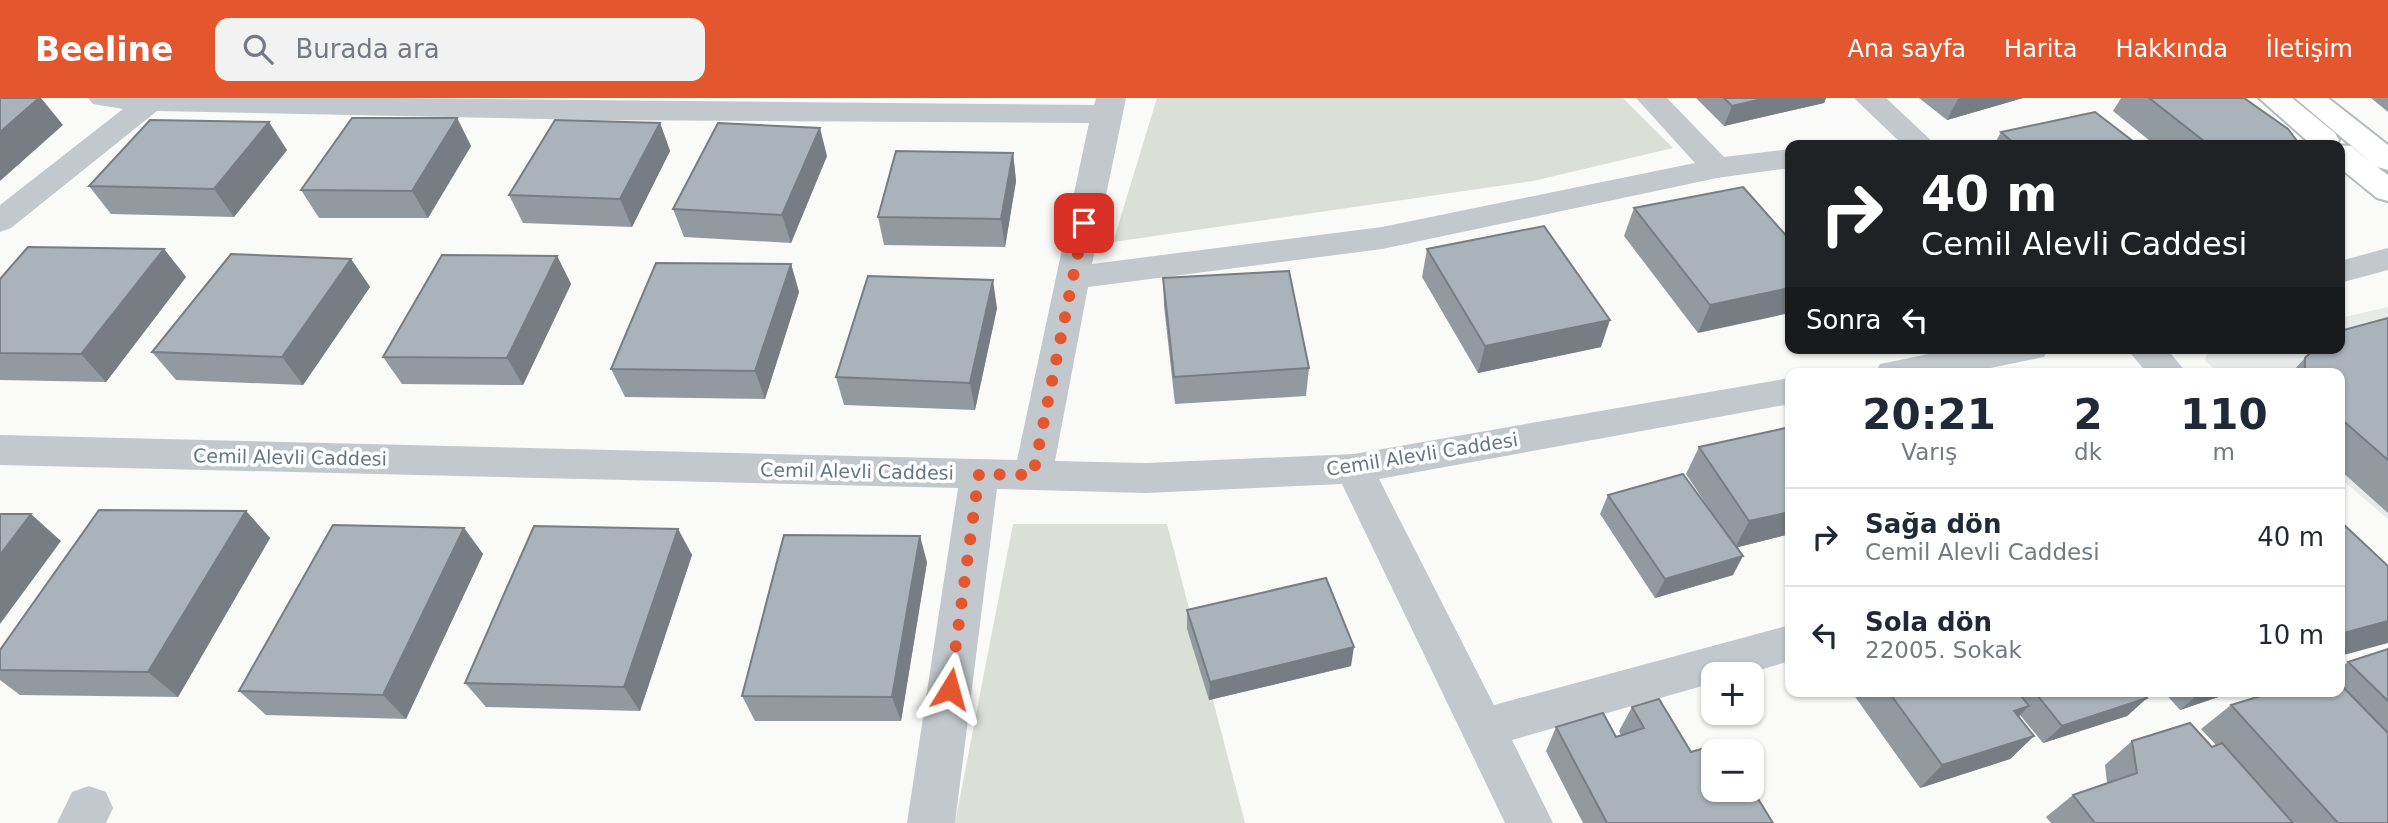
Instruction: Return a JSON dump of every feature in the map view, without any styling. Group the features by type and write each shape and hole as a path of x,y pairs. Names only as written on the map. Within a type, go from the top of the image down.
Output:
{"main road":[{"path":"2274,98 2324,140"},
{"path":"2310,98 2388,160"},
{"path":"2345,157 2388,191"}],"street":[{"path":"103,98 1109,106 1033,475"},
{"path":"1651,98 1717,168"},
{"path":"1869,98 1908,140"},
{"path":"0,221 152,100"},
{"path":"1073,278 1382,238 1717,168 1785,160"},
{"path":"2345,271 2388,259"},
{"path":"1921,368 1998,354"},
{"path":"2150,354 2164,368"},
{"name":"Cemil Alevli Caddesi","path":"0,450 1146,478 1354,469 1785,392"},
{"path":"1354,469 1529,823"},
{"path":"931,823 979,474"},
{"path":"1482,728 1785,644"}],"shaded area":[{"path":"1157,98 1623,98 1673,148 1533,181 1113,242"},
{"path":"2388,307 2388,519 2345,482 2345,368 2213,368 2205,361 2207,354 2345,354 2345,317"},
{"path":"1013,524 1167,524 1245,823 955,823"}],"building":[{"path":"0,98 39,98 0,132"},
{"path":"1724,98 1766,98 1732,106"},
{"path":"2149,98 2244,98 2288,129 2296,140 2203,140"},
{"path":"2095,112 2131,140 2010,140 2001,132"},
{"path":"352,118 457,118 412,191 301,190"},
{"path":"150,120 269,122 214,189 89,186"},
{"path":"555,120 660,123 620,199 509,195"},
{"path":"718,123 820,128 782,215 673,209"},
{"path":"896,151 1013,153 1001,219 878,217"},
{"path":"1743,187 1785,234 1785,289 1710,305 1634,208"},
{"path":"1544,226 1610,320 1485,346 1427,249"},
{"path":"28,247 164,249 81,354 0,353 0,279"},
{"path":"231,254 351,259 282,357 152,352"},
{"path":"442,255 557,256 507,358 383,357"},
{"path":"656,263 791,264 755,371 611,369"},
{"path":"1289,271 1309,368 1174,377 1163,278"},
{"path":"868,276 993,280 970,383 836,377"},
{"path":"2388,318 2388,460 2345,422 2345,368 2305,368 2305,358 2309,354 2345,354 2345,330"},
{"path":"1785,428 1785,513 1749,521 1699,447"},
{"path":"1683,474 1743,556 1665,579 1608,495"},
{"path":"99,510 246,511 148,672 0,670 0,650"},
{"path":"0,514 31,514 0,555"},
{"path":"333,525 464,528 383,695 239,691"},
{"path":"534,526 678,529 624,687 465,683"},
{"path":"2345,526 2388,566 2388,621 2345,633"},
{"path":"784,535 920,536 892,697 742,696"},
{"path":"1326,578 1354,647 1210,682 1187,610"},
{"path":"2388,649 2388,701 2348,662"},
{"path":"2345,689 2388,733 2388,823 2338,823 2231,705 2257,697 2345,697"},
{"path":"1892,697 2022,697 2029,706 2014,711 2034,736 1942,765"},
{"path":"2039,697 2147,698 2062,726"},
{"path":"1659,699 1691,752 1701,749 1701,802 1760,802 1773,823 1607,823 1556,727 1603,713 1616,737 1644,728 1632,707"},
{"path":"2190,723 2212,747 2222,743 2293,823 2095,823 2073,795 2137,773 2132,741"}],"route":[{"path":"950,689 979,474 1033,475 1084,223"}]}
